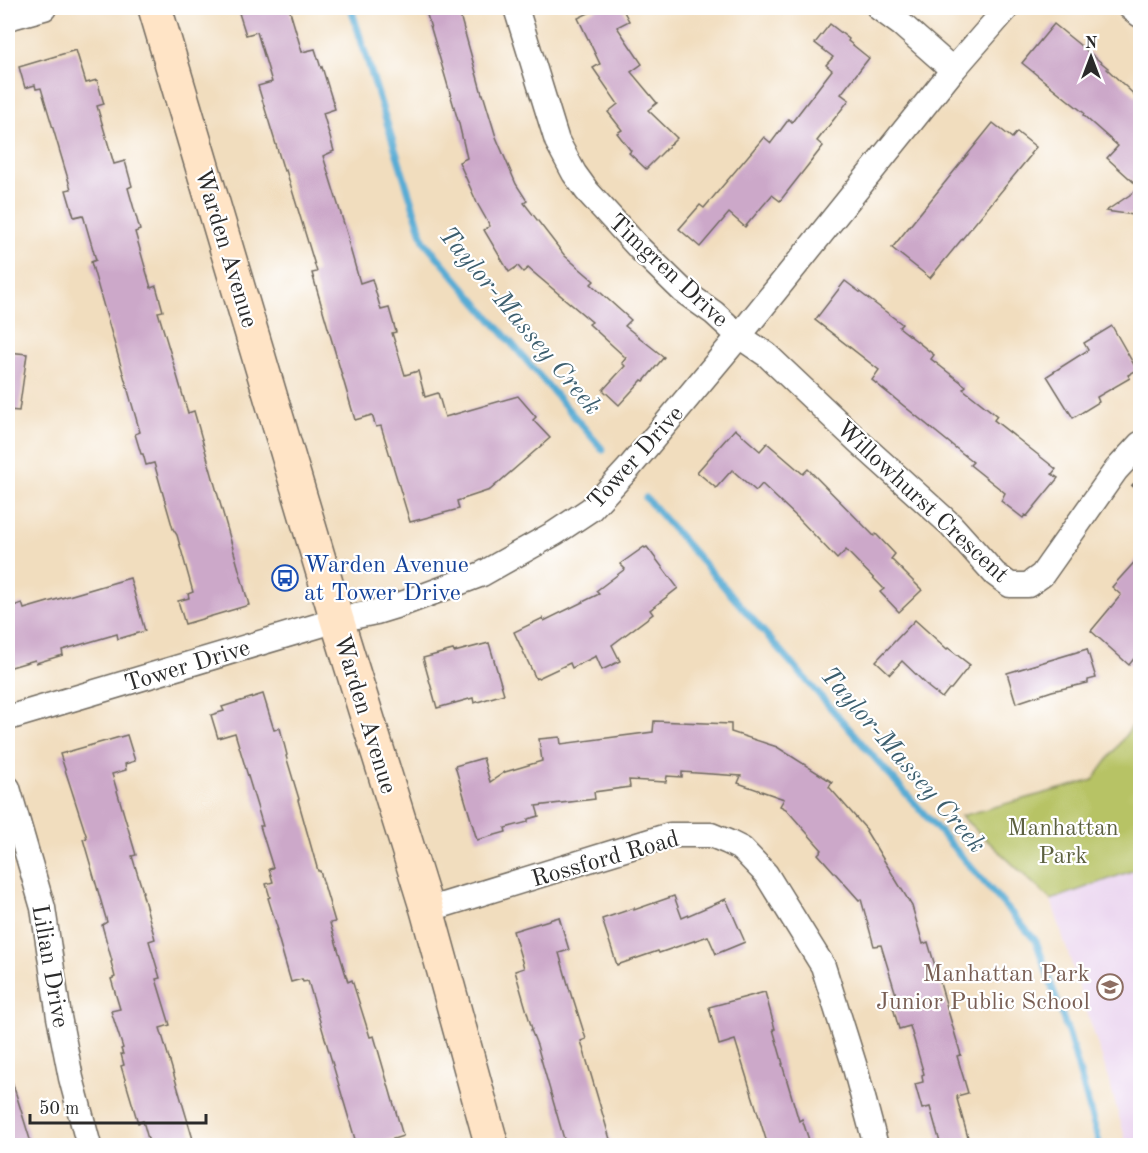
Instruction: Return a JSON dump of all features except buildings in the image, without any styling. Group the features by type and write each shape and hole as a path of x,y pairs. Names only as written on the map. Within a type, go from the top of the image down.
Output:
{"main road":[{"name":"Warden Avenue","path":"155,8 337,620 427,910 492,1146"}],"street":[{"path":"8,18 44,8"},
{"name":"Timgren Drive","path":"516,8 557,141 574,173 587,191 639,248 683,291 714,313 739,336"},
{"path":"879,8 901,24 953,70"},
{"name":"Tower Drive","path":"8,718 337,620 402,604 483,574 591,509 628,469 739,336 953,70 1007,8"},
{"path":"1131,8 1140,15"},
{"name":"Willowhurst Crescent","path":"739,336 767,355 951,525 995,574 1010,585 1028,585 1042,575 1116,470 1140,444"},
{"name":"Lilian Drive","path":"8,788 43,908 61,1027 71,1078 89,1146"},
{"name":"Rossford Road","path":"427,910 670,835 711,835 742,849 766,874 823,966 854,1064 876,1146"}],"shaded area":[{"name":"Manhattan Park Junior Public School","path":"1140,868 1140,1145 1127,1145 1107,1074 1051,900"}],"green space":[{"name":"Manhattan Park","path":"1140,715 1140,868 1051,900 961,816 1093,780"}],"waterway":[{"name":"Taylor-Massey Creek","path":"351,8 424,241 603,450"},
{"name":"Taylor-Massey Creek","path":"646,498 1036,941 1069,1035 1100,1146"}],"place":[{"name":"Warden Avenue at Tower Drive","path":"285,578"},
{"name":"Manhattan Park Junior Public School","path":"1110,987"}]}
